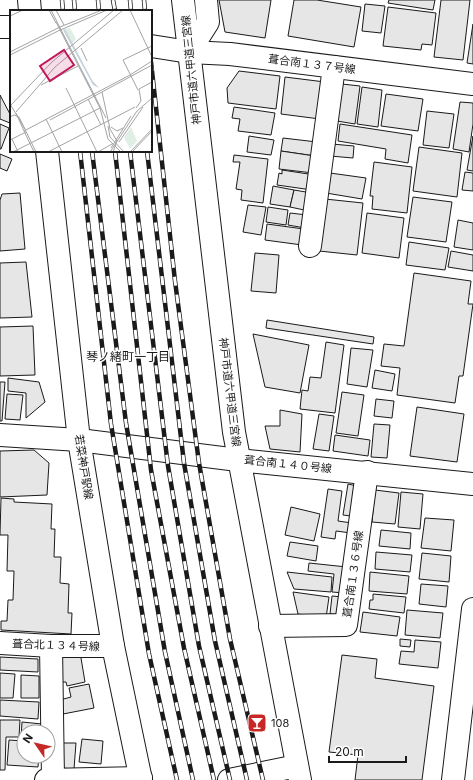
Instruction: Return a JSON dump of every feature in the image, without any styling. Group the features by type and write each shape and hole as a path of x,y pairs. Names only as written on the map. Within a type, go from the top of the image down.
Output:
{"street":[{"path":"29,0 30,10"},
{"name":"神戸市道六甲道三宮線","path":"184,0 238,460 298,773"},
{"path":"189,52 208,22 206,0"},
{"name":"葺合南１３７号線","path":"152,46 189,52 230,54 473,84"},
{"path":"310,246 334,67"},
{"name":"若菜神戸駅線","path":"47,152 79,440 113,646 141,779"},
{"name":"葺合南１４０号線","path":"0,434 79,440 238,460 473,484"},
{"name":"葺合南１３６号線","path":"270,626 346,625 367,472"},
{"path":"452,780 473,609"},
{"name":"葺合北１３４号線","path":"0,643 51,646 113,646"},
{"path":"51,646 50,780 141,779"},
{"path":"229,780 298,773"}],"building":[{"path":"219,0 271,0 265,38 225,32"},
{"path":"294,0 317,0 361,7 354,47 288,36"},
{"path":"389,0 435,0 433,10 388,3"},
{"path":"441,0 470,0 463,60 434,57"},
{"path":"365,4 385,6 381,33 362,31"},
{"path":"388,7 436,13 432,45 422,44 421,50 383,46"},
{"path":"473,24 473,64 467,63"},
{"path":"239,71 280,76 276,109 228,103 227,88"},
{"path":"285,77 325,82 320,119 281,114"},
{"path":"342,84 360,86 355,124 337,121"},
{"path":"362,87 382,90 378,127 357,124"},
{"path":"386,94 423,99 418,131 381,126"},
{"path":"0,95 10,114 10,123 0,119"},
{"path":"460,102 473,103 473,124 469,152 453,149"},
{"path":"234,107 275,113 271,135 238,131 240,119 232,118"},
{"path":"427,111 454,114 449,148 423,145"},
{"path":"0,124 9,128 1,149 0,149"},
{"path":"340,124 412,135 408,163 385,159 386,149 338,141"},
{"path":"249,136 274,140 271,155 247,152"},
{"path":"473,136 473,171 467,170"},
{"path":"283,138 317,142 315,156 281,151"},
{"path":"332,144 354,146 353,158 330,156"},
{"path":"419,147 462,153 457,197 413,191"},
{"path":"281,151 315,156 313,173 279,169"},
{"path":"0,154 12,159 7,171 0,168"},
{"path":"234,155 268,159 263,203 241,200 242,190 236,189 240,162 233,162"},
{"path":"374,162 412,167 407,213 372,209 373,196 370,196"},
{"path":"282,170 315,175 312,190 277,185 279,173 282,174"},
{"path":"465,172 473,173 473,191 462,190"},
{"path":"330,173 366,178 362,199 326,193"},
{"path":"273,186 294,190 290,207 270,204"},
{"path":"294,190 312,193 309,211 290,207"},
{"path":"20,193 25,249 0,251 0,200 2,194"},
{"path":"413,197 452,202 446,242 407,237"},
{"path":"325,199 363,203 357,255 319,251"},
{"path":"248,205 266,207 261,235 243,232"},
{"path":"268,207 288,210 286,225 266,222"},
{"path":"290,213 307,215 305,228 288,225"},
{"path":"367,213 404,218 399,258 362,253"},
{"path":"458,220 473,223 473,250 454,247"},
{"path":"267,224 304,229 302,245 265,240"},
{"path":"409,242 449,248 445,270 406,265"},
{"path":"451,251 473,255 473,271 448,267"},
{"path":"255,253 279,255 276,293 251,291"},
{"path":"26,262 32,317 0,318 0,263"},
{"path":"414,273 471,281 468,304 473,304 463,376 459,376 455,403 397,395 400,368 381,366 384,344 404,346"},
{"path":"267,320 374,337 373,344 266,328"},
{"path":"33,326 35,375 0,376 0,327"},
{"path":"253,334 309,345 300,393 265,387"},
{"path":"326,342 344,345 335,413 300,409 302,390 308,391 310,377 321,378"},
{"path":"351,348 373,350 367,387 347,384"},
{"path":"375,370 395,374 392,391 372,388"},
{"path":"8,378 39,382 45,402 26,418 26,393 8,391"},
{"path":"0,382 5,382 2,421 0,421"},
{"path":"342,392 364,395 358,436 336,433"},
{"path":"7,394 23,395 20,420 5,419"},
{"path":"376,399 394,401 392,418 374,416"},
{"path":"417,407 464,414 457,462 410,456"},
{"path":"280,410 302,414 300,452 270,449 265,426 280,426"},
{"path":"319,414 334,416 329,451 313,449"},
{"path":"374,424 390,425 387,458 371,457"},
{"path":"335,435 370,440 368,456 333,451"},
{"path":"34,450 49,463 47,495 0,497 0,451"},
{"path":"348,484 357,486 351,516 343,515"},
{"path":"328,489 342,491 338,521 352,523 351,533 336,531 335,539 321,537"},
{"path":"375,490 399,493 395,524 372,522"},
{"path":"401,492 423,494 420,529 398,527"},
{"path":"1,498 14,499 14,502 52,504 51,529 55,529 54,557 61,557 60,583 69,584 68,613 72,613 71,634 1,630 1,621 7,621 8,600 13,600 14,571 7,571 8,535 0,535"},
{"path":"291,507 320,514 314,541 285,535"},
{"path":"425,518 454,520 451,551 421,548"},
{"path":"381,530 411,533 410,549 379,546"},
{"path":"290,542 318,546 316,561 287,556"},
{"path":"376,552 412,555 410,572 375,569"},
{"path":"422,553 451,556 449,582 419,579"},
{"path":"309,563 347,567 345,593 332,592 334,574 308,571"},
{"path":"287,572 332,577 331,592 294,589"},
{"path":"370,572 409,576 407,594 369,591"},
{"path":"421,584 448,586 446,607 419,604"},
{"path":"293,592 329,597 326,618 298,614"},
{"path":"373,594 406,597 404,613 369,609 370,600 373,600"},
{"path":"332,596 343,597 342,615 330,614"},
{"path":"407,610 443,613 440,638 405,635"},
{"path":"363,612 400,617 397,636 360,632"},
{"path":"400,639 411,640 410,647 400,646"},
{"path":"415,640 441,642 438,668 399,664 401,651 414,652"},
{"path":"68,652 80,652 85,682 67,686 66,682 60,682 60,659"},
{"path":"342,655 377,659 375,678 434,686 422,780 355,780 358,755 329,752"},
{"path":"0,657 38,659 38,672 0,670"},
{"path":"0,673 15,674 13,698 0,698"},
{"path":"21,675 39,676 39,698 21,698"},
{"path":"89,684 94,708 63,714 60,700 71,697 69,688"},
{"path":"0,700 39,702 38,719 0,716"},
{"path":"0,720 20,720 20,724 16,724 16,737 6,737 5,770 0,770"},
{"path":"22,722 42,724 22,724"},
{"path":"82,739 103,741 101,764 79,762"},
{"path":"9,740 16,740 16,764 38,764 38,767 7,765"},
{"path":"63,743 76,743 74,769 61,768"}],"railway":[{"path":"62,0 63,10"},
{"path":"74,0 75,10"},
{"path":"98,0 99,10"},
{"path":"113,0 115,10"},
{"path":"130,0 131,10"},
{"path":"144,0 145,10"},
{"path":"152,71 175,281 199,463 230,639 263,780"},
{"path":"80,152 111,424 149,654 177,780"},
{"path":"92,152 126,423 165,652 193,780"},
{"path":"115,152 151,470 184,648 214,780"},
{"path":"130,152 168,466 199,646 230,780"},
{"path":"147,152 184,463 215,641 247,780"}],"place":[{"name":"108","path":"257,723"}],"district":[{"name":"琴ノ緒町一丁目","path":"128,356"}]}
